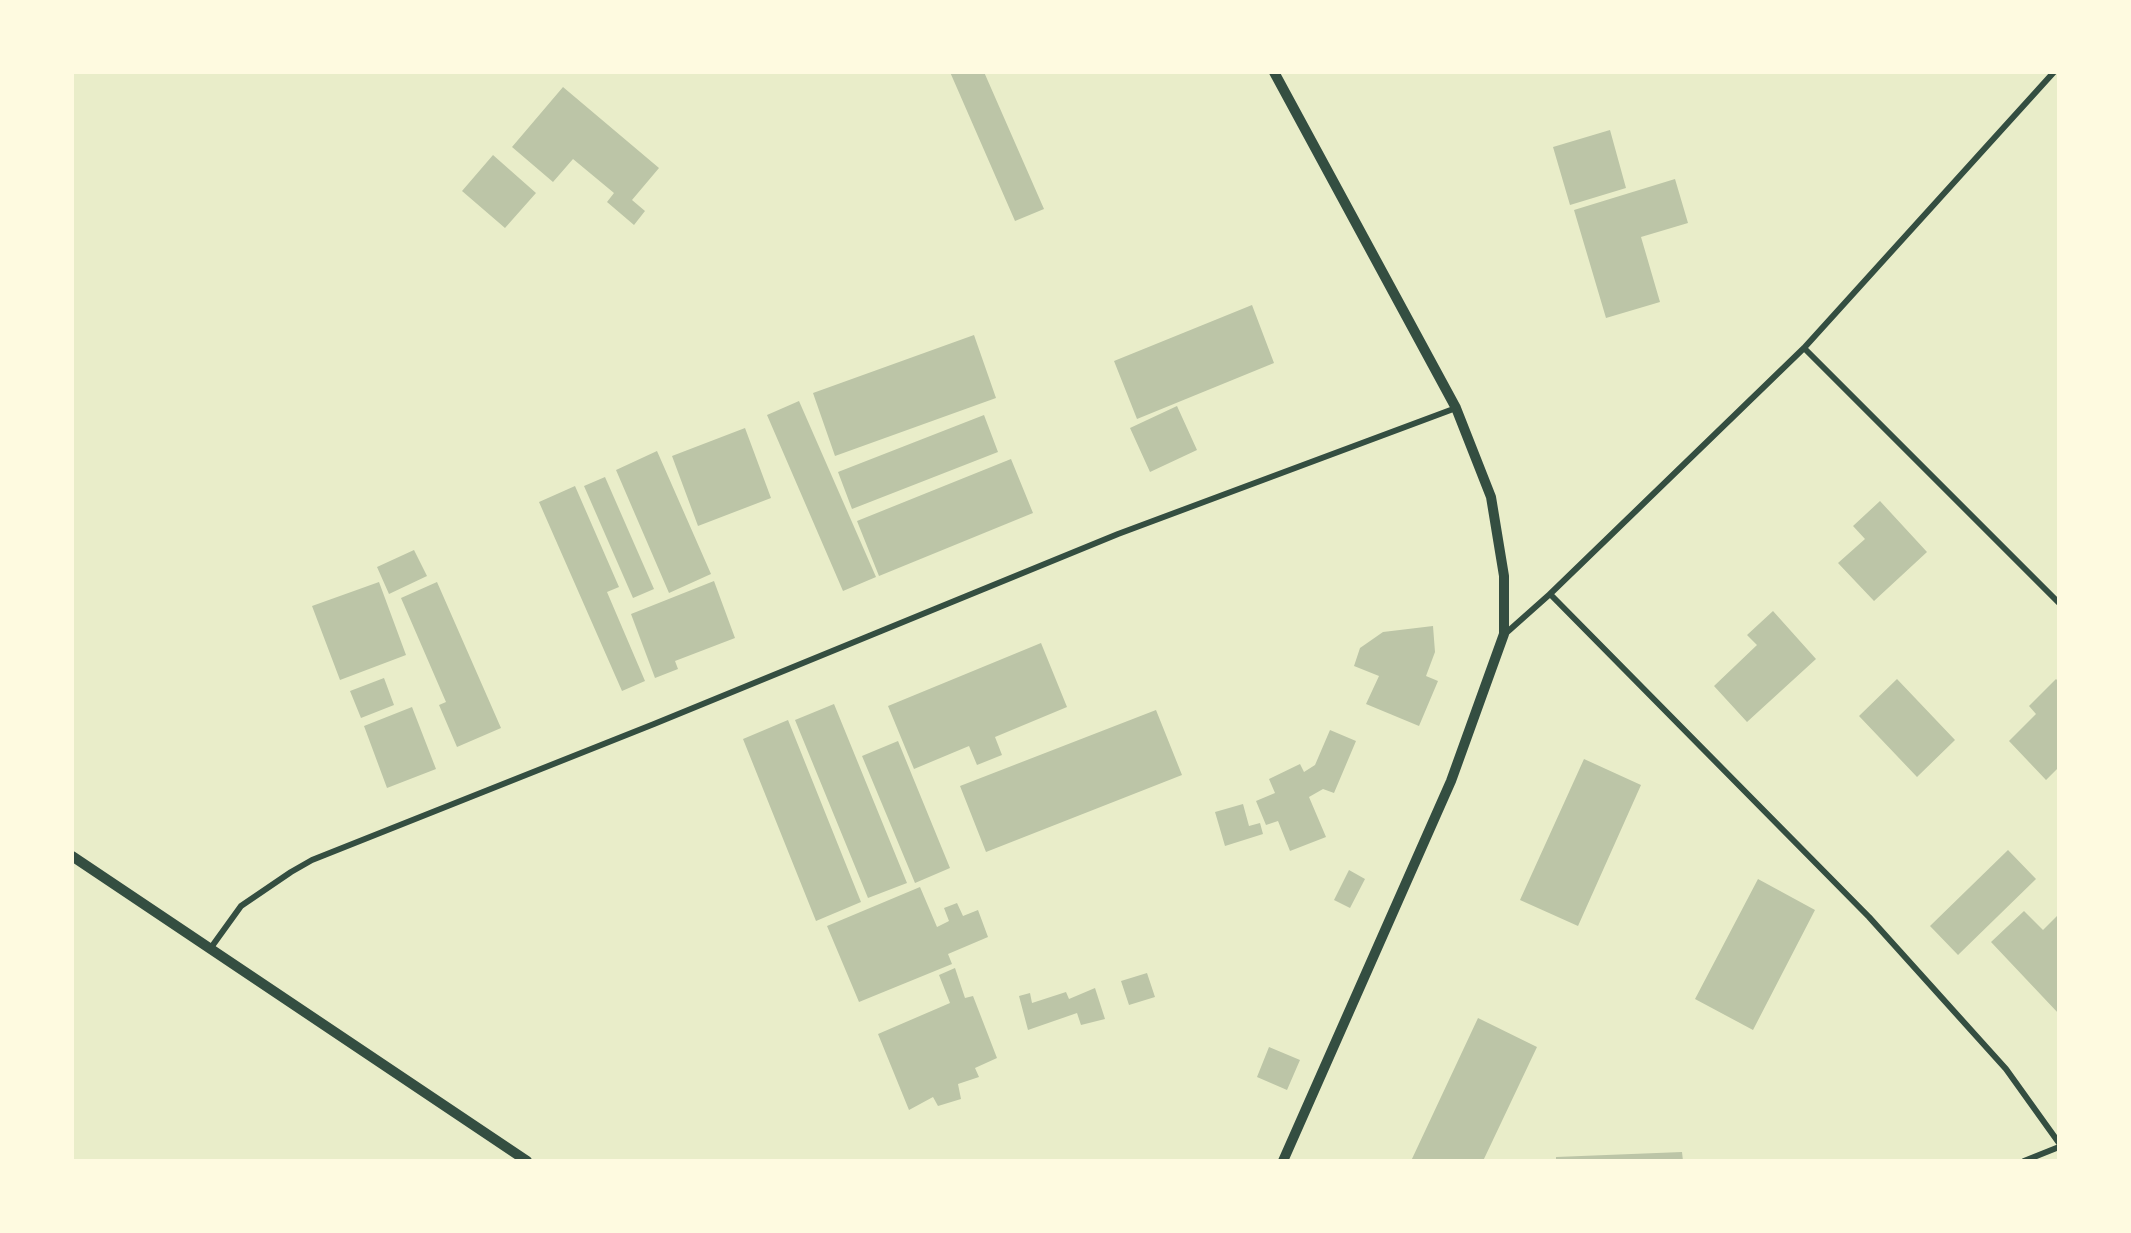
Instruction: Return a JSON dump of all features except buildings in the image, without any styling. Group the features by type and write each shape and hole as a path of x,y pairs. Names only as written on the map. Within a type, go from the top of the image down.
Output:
{"street":[{"path":"1274,72 1456,408 1491,497 1504,576 1504,634 1451,781 1283,1161"},
{"path":"1504,634 1550,594 1804,348 2054,72"},
{"path":"1804,348 2059,603"},
{"path":"210,949 241,906 312,860 654,724 1118,534 1456,408"},
{"path":"1550,594 1869,916 2006,1069 2059,1145 2024,1161"},
{"path":"72,856 527,1161"}]}
